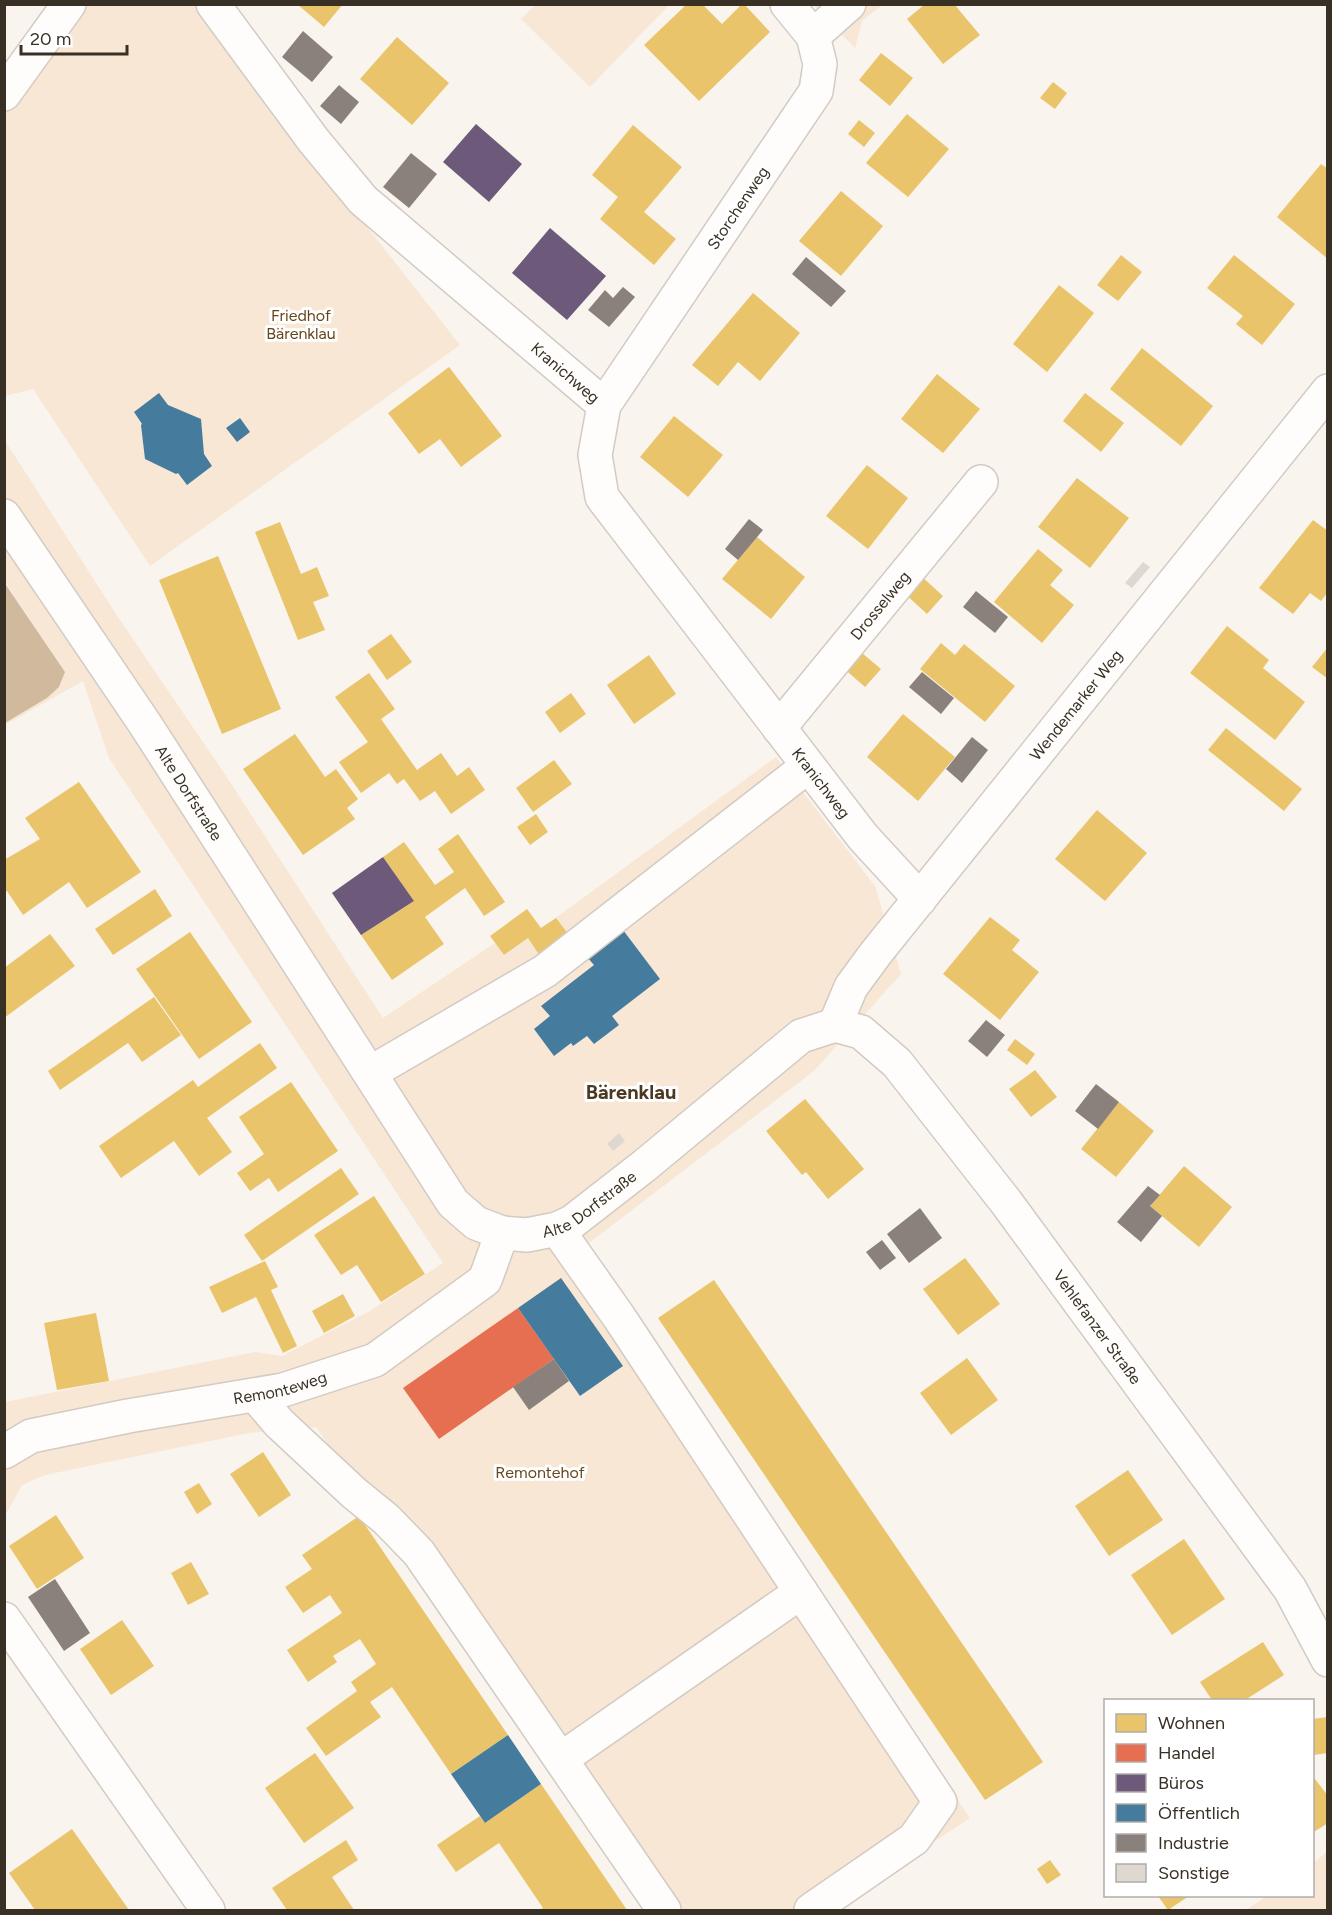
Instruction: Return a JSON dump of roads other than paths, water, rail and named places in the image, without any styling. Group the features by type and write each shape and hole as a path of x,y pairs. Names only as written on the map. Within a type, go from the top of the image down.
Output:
{"street":[{"path":"4,94 69,4"},
{"name":"Kranichweg","path":"213,4 314,141 363,200 604,405 595,455 602,497 863,837 920,899"},
{"name":"Storchenweg","path":"604,405 816,91 820,64 813,36 787,4"},
{"path":"813,36 849,4"},
{"name":"Wendemarker Weg","path":"835,1025 851,987 876,953 1328,391"},
{"name":"Drosselweg","path":"779,728 981,482"},
{"name":"Alte Dorfstraße","path":"4,516 140,715 453,1203 476,1222 502,1233 527,1235 557,1229 572,1222 644,1166 801,1036 835,1025"},
{"path":"370,1073 545,971 808,766"},
{"name":"Vehlefanzer Straße","path":"835,1025 861,1032 897,1063 1006,1202 1290,1589 1328,1660"},
{"path":"557,1229 619,1317 940,1802 914,1839 811,1911"},
{"name":"Remonteweg","path":"4,1452 31,1436 128,1416 256,1396 283,1390 375,1360 485,1280 502,1233"},
{"path":"256,1396 279,1423 354,1493 386,1519 419,1553 664,1911"},
{"path":"561,1759 801,1592"},
{"path":"4,1619 196,1906"}],"district":[{"name":"Bärenklau","path":"631,1092"}],"park label":[{"name":"Friedhof Bärenklau","path":"301,324"},
{"name":"Remontehof","path":"540,1472"}]}
